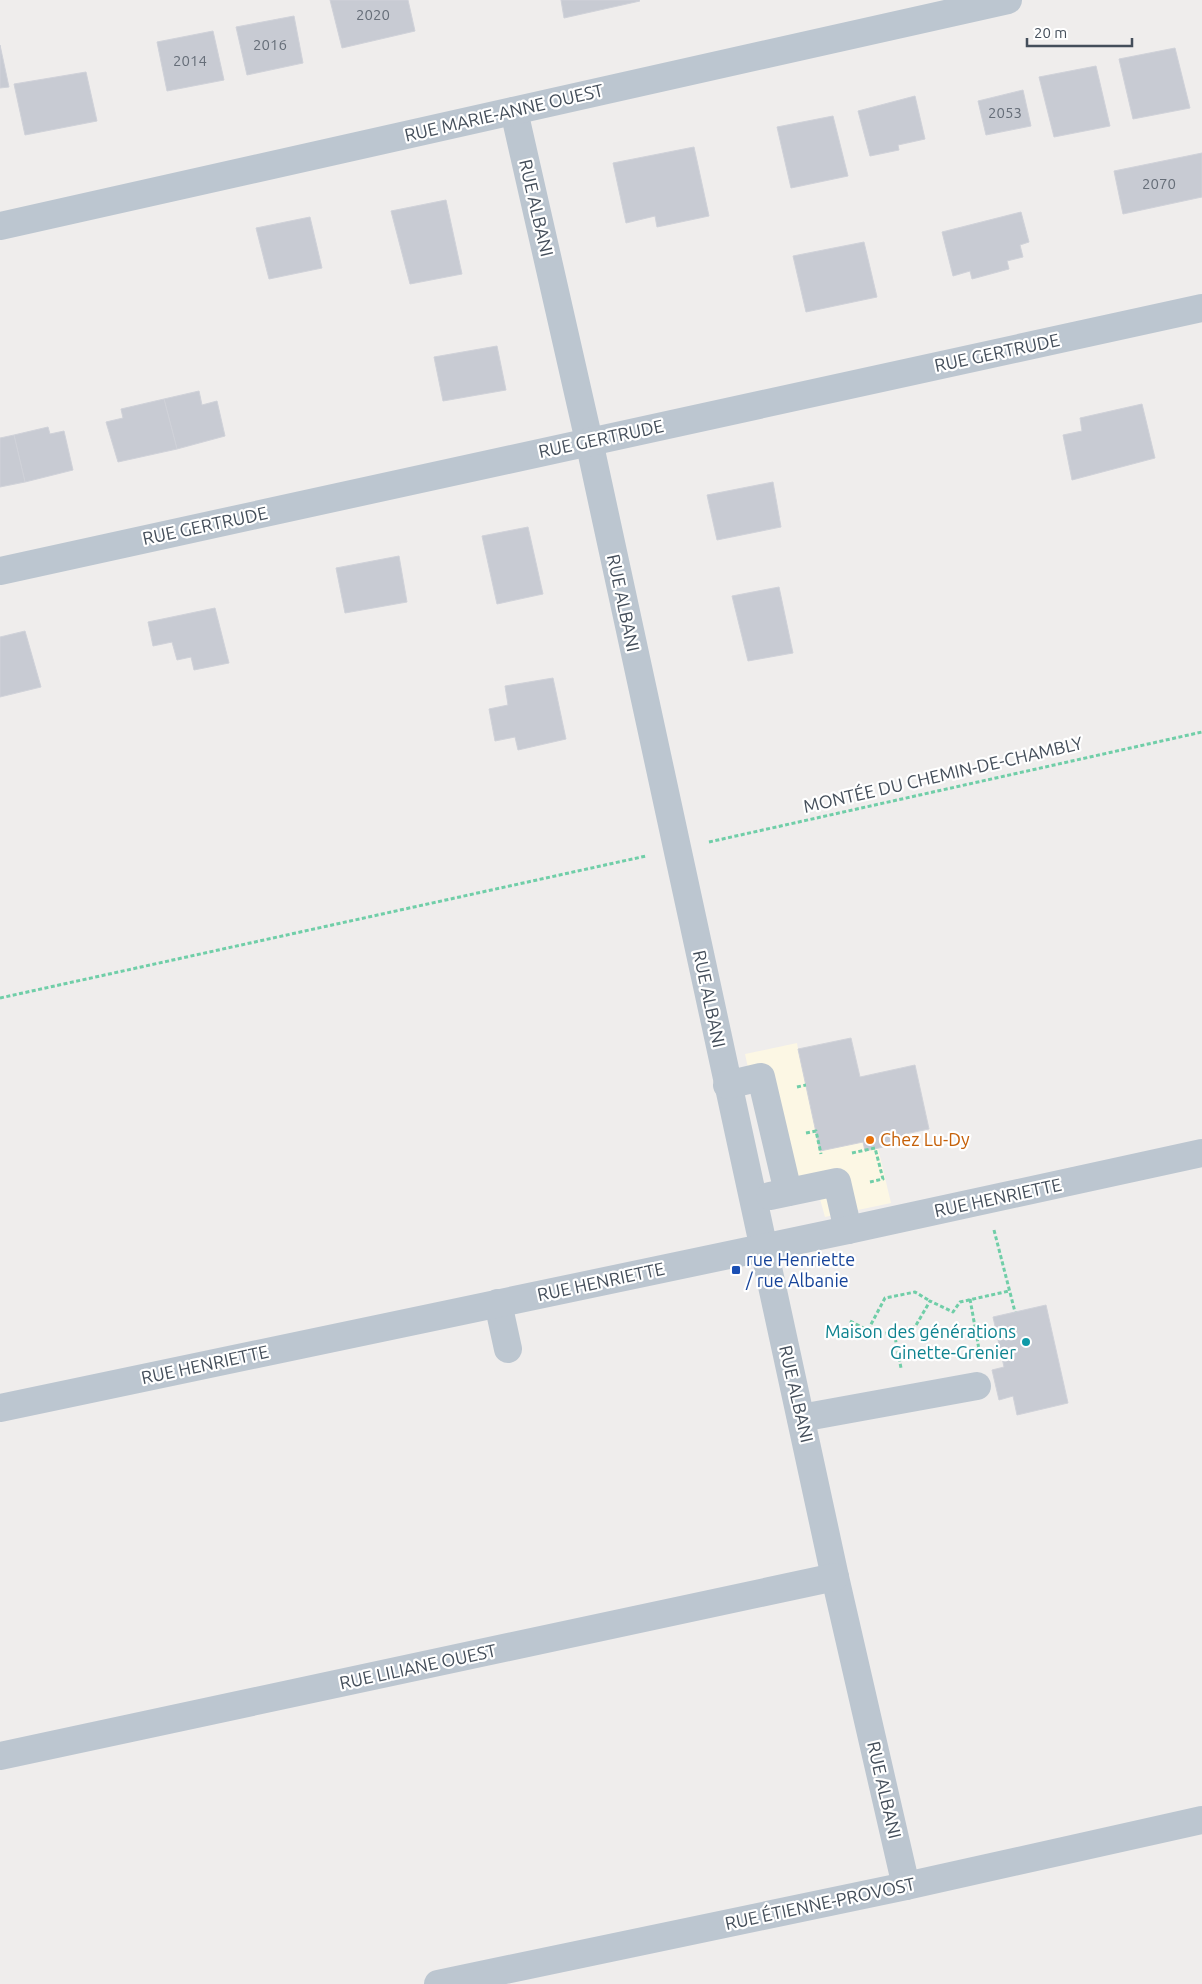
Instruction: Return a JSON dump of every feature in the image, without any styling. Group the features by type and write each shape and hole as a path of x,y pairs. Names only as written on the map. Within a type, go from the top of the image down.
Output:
{"street":[{"name":"RUE MARIE-ANNE OUEST","path":"0,226 1008,0"},
{"name":"RUE ALBANI","path":"514,111 588,441 835,1577 906,1886"},
{"name":"RUE GERTRUDE","path":"0,571 1202,308"},
{"path":"728,1084 761,1077 788,1192"},
{"name":"RUE HENRIETTE","path":"0,1408 764,1248 1202,1153"},
{"path":"753,1200 837,1182 848,1230"},
{"path":"498,1303 508,1349"},
{"path":"801,1418 977,1386"},
{"name":"RUE LILIANE OUEST","path":"0,1756 835,1577"},
{"name":"RUE ÉTIENNE-PROVOST","path":"438,1984 906,1886 1202,1820"}],"path":[{"name":"MONTÉE DU CHEMIN-DE-CHAMBLY","path":"708,842 1202,732"},
{"path":"0,998 650,855"},
{"path":"993,1227 1015,1312"},
{"path":"868,1330 885,1298 915,1292 953,1312 960,1302 1010,1291"},
{"path":"970,1299 980,1354"},
{"path":"850,1321 877,1335 915,1327 930,1300"},
{"path":"894,1332 897,1345"}],"shaded area":[{"path":"851,1038 860,1077 915,1065 929,1129 905,1134 906,1142 878,1148 891,1203 825,1217 820,1199 778,1207 745,1054 797,1043 798,1049"}],"building":[{"path":"330,0 408,0 415,31 342,48"},
{"path":"561,0 639,0 640,1 564,18"},
{"path":"294,16 303,63 247,75 236,27"},
{"path":"213,31 224,80 167,91 157,42"},
{"path":"0,45 9,87 0,88"},
{"path":"1175,48 1190,108 1133,119 1119,59"},
{"path":"1096,66 1110,126 1054,137 1039,77"},
{"path":"86,72 97,121 25,135 14,84"},
{"path":"1023,90 1031,126 986,135 978,101"},
{"path":"915,96 925,139 898,145 899,150 870,156 858,111"},
{"path":"833,116 848,176 791,188 777,127"},
{"path":"694,147 709,216 657,227 655,216 626,223 613,163"},
{"path":"1202,153 1202,197 1123,214 1114,171"},
{"path":"446,200 462,274 410,284 391,211"},
{"path":"1021,212 1029,242 1020,245 1023,257 1007,261 1009,269 972,279 970,271 953,276 942,232"},
{"path":"310,217 322,268 269,279 256,228"},
{"path":"864,242 877,297 806,312 793,256"},
{"path":"497,346 506,390 443,401 434,357"},
{"path":"199,391 202,405 217,401 225,436 177,449 164,399"},
{"path":"164,399 177,449 118,462 106,422 123,418 121,409"},
{"path":"1142,404 1155,458 1072,480 1063,435 1082,431 1080,418"},
{"path":"48,427 50,434 64,431 73,470 25,482 14,435"},
{"path":"14,435 25,482 0,487 0,438"},
{"path":"773,482 781,527 717,540 707,495"},
{"path":"528,527 543,594 497,604 482,536"},
{"path":"399,556 407,602 345,613 336,568"},
{"path":"779,587 793,653 748,661 732,596"},
{"path":"215,608 229,663 194,670 191,657 177,660 172,642 153,646 148,622"},
{"path":"25,631 41,687 0,697 0,637"},
{"path":"553,678 566,739 518,750 515,737 495,741 489,709 508,705 505,686"},
{"path":"851,1038 860,1077 915,1065 929,1129 905,1134 906,1142 865,1151 863,1142 820,1151 798,1049"},
{"name":"Maison des générations Ginette-Grenier","path":"1046,1305 1068,1403 1017,1415 1013,1396 999,1400 992,1370 1004,1367 993,1317"}],"place":[{"name":"Chez Lu-Dy","path":"870,1140"},
{"name":"rue Henriette / rue Albanie","path":"736,1270"},
{"name":"Maison des générations Ginette-Grenier","path":"1026,1342"}]}
